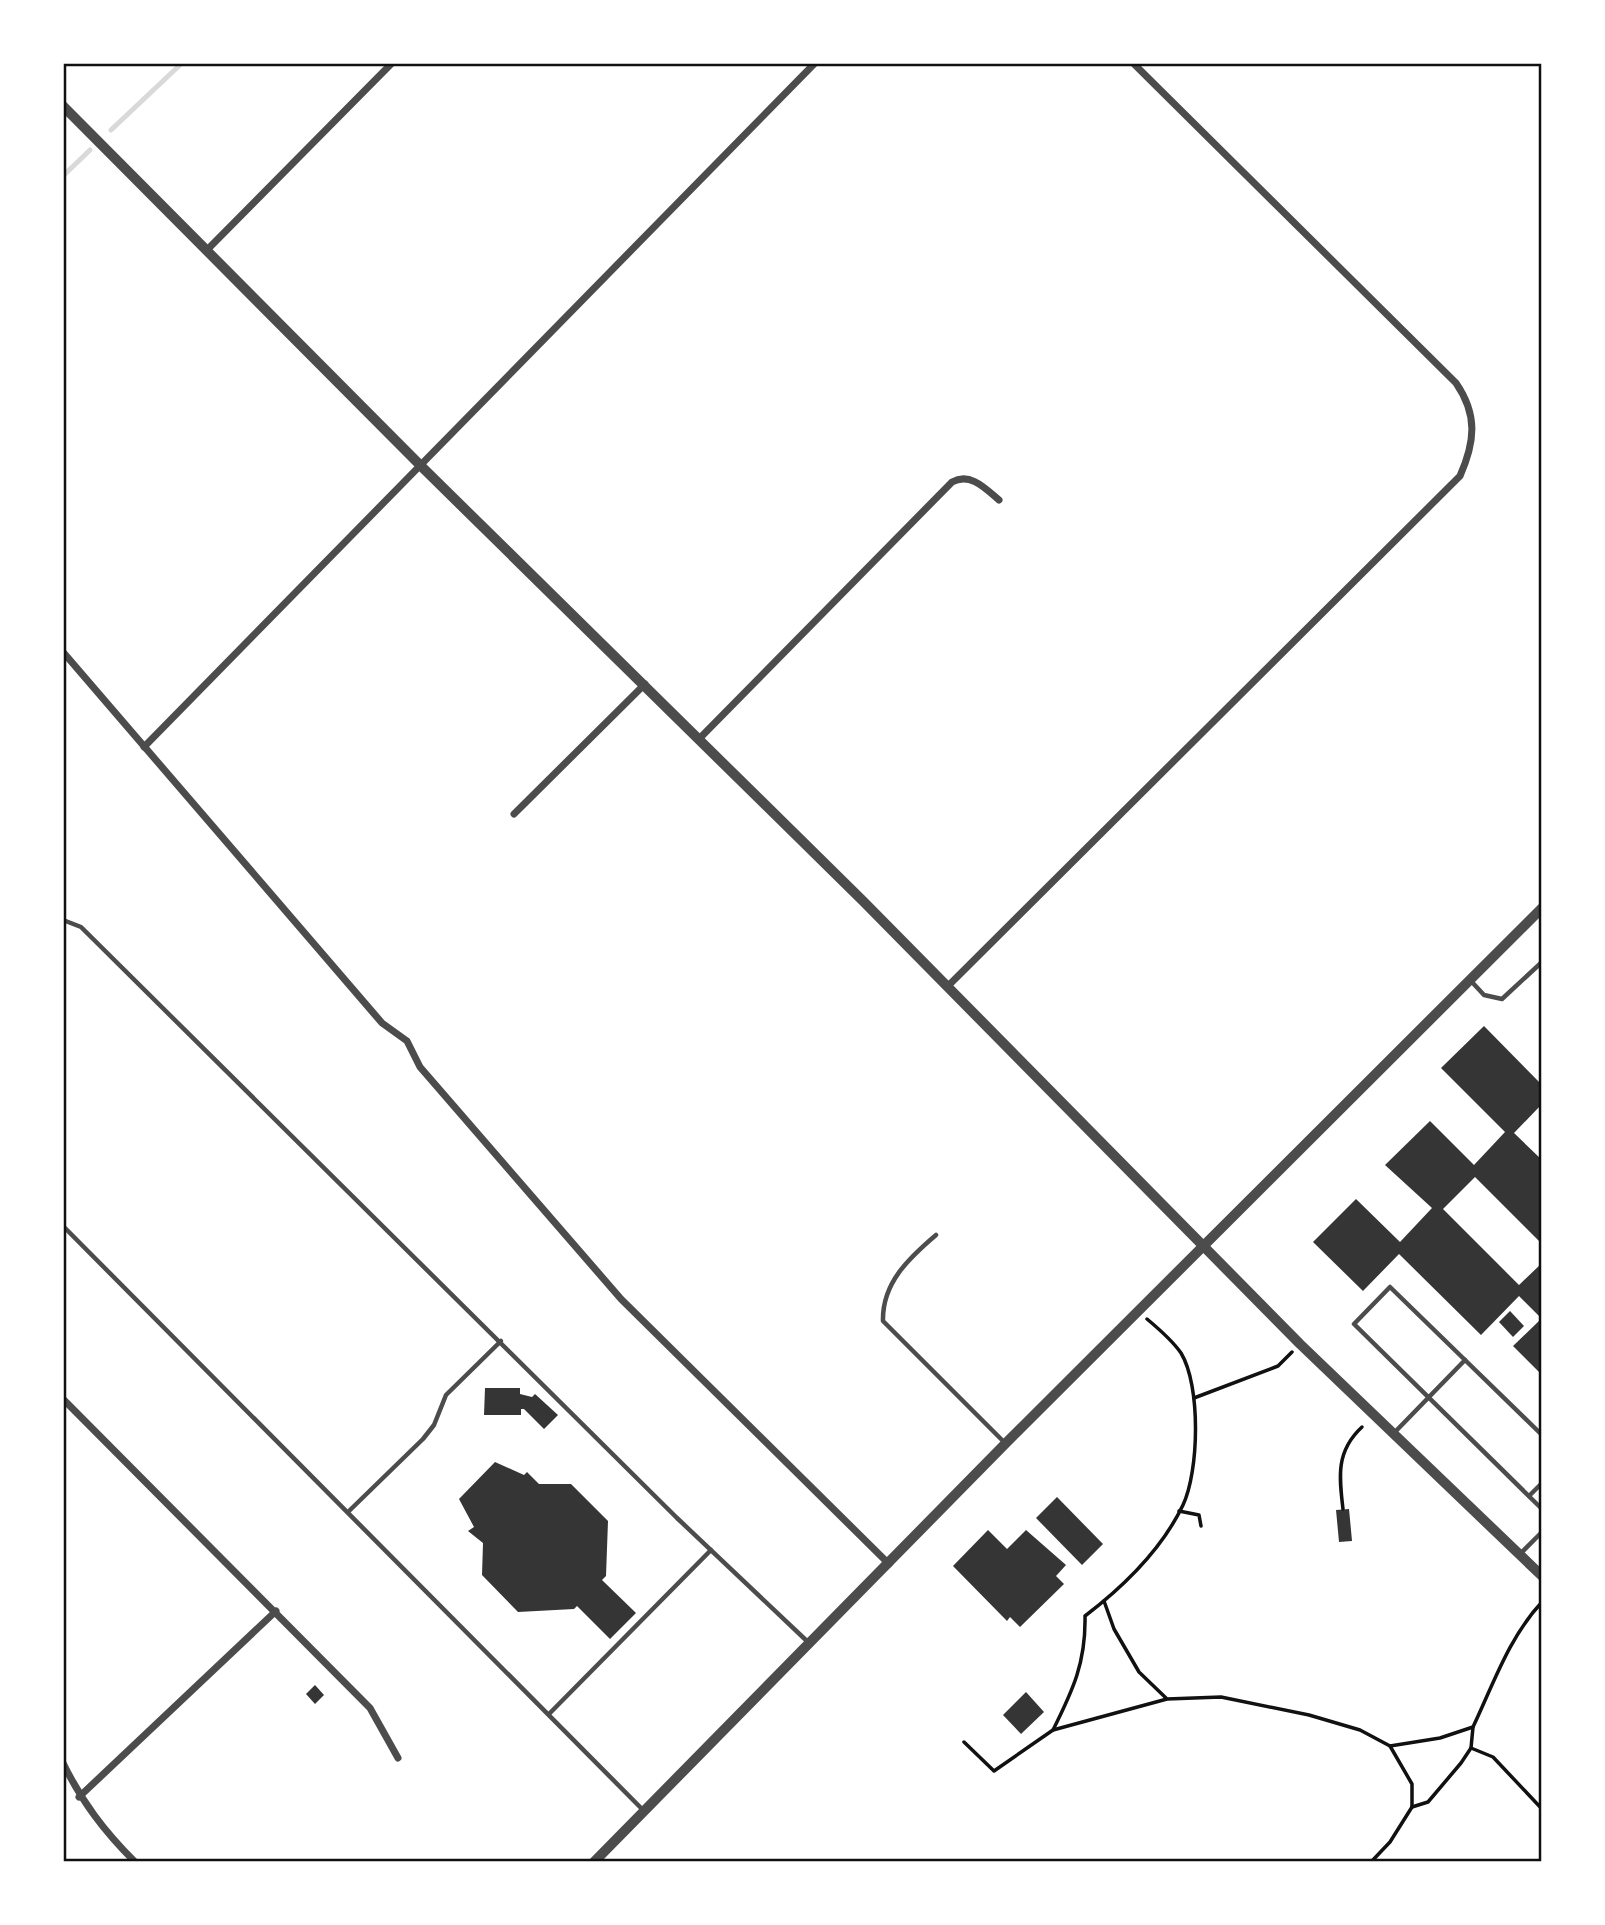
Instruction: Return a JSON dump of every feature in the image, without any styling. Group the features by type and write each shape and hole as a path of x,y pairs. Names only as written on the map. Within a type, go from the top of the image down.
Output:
{"street":[{"path":"206,251 392,63"},
{"path":"144,747 422,467 815,63"},
{"path":"947,987 1460,476 1472,446 1474,432 1468,400 1456,383 1133,63"},
{"path":"63,106 422,467 645,684 1300,1344 1542,1576"},
{"path":"699,739 951,482 959,478 970,478 999,500"},
{"path":"63,652 382,1023 407,1041 420,1067 621,1299 890,1564"},
{"path":"514,814 645,684"},
{"path":"594,1862 890,1564 1005,1444 1140,1313 1542,908"},
{"path":"63,1399 370,1708 398,1758"},
{"path":"79,1797 276,1611"},
{"path":"63,1763 79,1797 105,1832 135,1862"}],"lane":[{"path":"63,920 81,927 711,1550 810,1644"},
{"path":"1471,980 1484,995 1502,999 1542,962"},
{"path":"63,1226 644,1811"},
{"path":"936,1235 904,1262 883,1305 883,1321 1005,1444"},
{"path":"1542,1435 1390,1287 1354,1324 1542,1509"},
{"path":"349,1511 422,1439 434,1425 446,1395 501,1341"},
{"path":"1393,1433 1465,1360"},
{"path":"1529,1496 1542,1483"},
{"path":"1520,1555 1542,1532"},
{"path":"549,1714 711,1550"}],"path":[{"path":"1053,1730 1077,1682 1085,1641 1085,1616 1104,1601 1157,1546 1184,1504 1196,1451 1194,1398 1182,1355 1165,1334 1140,1313"},
{"path":"1194,1398 1278,1366 1300,1344"},
{"path":"1343,1509 1341,1454 1348,1441 1362,1427"},
{"path":"1179,1511 1199,1516 1200,1526"},
{"path":"1104,1601 1114,1629 1139,1672 1167,1699"},
{"path":"1412,1807 1428,1802 1471,1748 1473,1727 1512,1644 1526,1619 1542,1602"},
{"path":"964,1742 994,1771 1053,1730 1167,1699 1221,1697 1360,1730 1390,1746 1412,1784 1412,1807 1390,1842 1371,1862"},
{"path":"1390,1746 1440,1738 1473,1727"},
{"path":"1471,1748 1493,1757 1542,1808"}],"building":[{"path":"1484,1026 1542,1085 1542,1104 1514,1133 1542,1160 1542,1244 1475,1177 1443,1209 1519,1285 1542,1263 1542,1319 1519,1296 1481,1335 1399,1254 1363,1291 1313,1242 1356,1199 1400,1242 1432,1208 1385,1165 1430,1121 1474,1165 1505,1132 1441,1068"},
{"path":"1510,1311 1524,1326 1513,1337 1499,1322"},
{"path":"1540,1320 1542,1322 1540,1373 1513,1346"},
{"path":"485,1388 520,1388 520,1394 532,1397 535,1394 558,1415 544,1429 524,1409 521,1409 521,1415 484,1415"},
{"path":"495,1462 524,1475 527,1472 539,1484 571,1484 608,1521 606,1576 602,1580 636,1613 610,1639 577,1606 574,1609 518,1612 482,1575 483,1543 468,1531 474,1527 459,1499"},
{"path":"1057,1497 1103,1544 1082,1565 1036,1518"},
{"path":"1349,1509 1352,1541 1339,1542 1336,1510"},
{"path":"988,1530 1007,1549 1026,1530 1066,1565 1056,1576 1064,1584 1020,1627 1010,1617 1007,1621 953,1566"},
{"path":"315,1685 324,1695 315,1704 306,1694"},
{"path":"1026,1692 1044,1712 1021,1734 1003,1715"}],"waterway":[{"path":"111,130 182,63"},
{"path":"63,176 90,150"}]}
